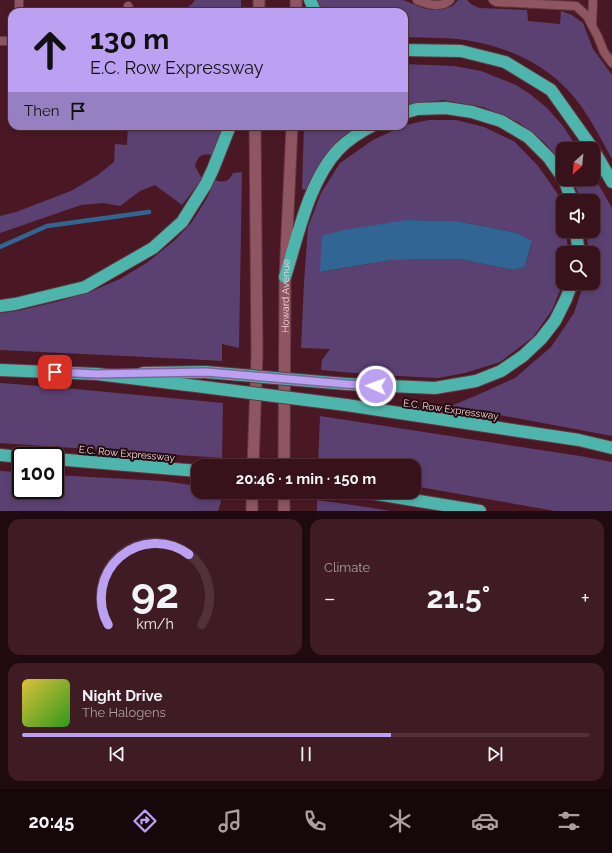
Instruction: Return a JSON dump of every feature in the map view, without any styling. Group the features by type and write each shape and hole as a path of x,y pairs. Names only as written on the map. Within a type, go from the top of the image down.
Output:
{"highway":[{"path":"408,50 461,50 505,62 551,90 588,142"},
{"path":"408,112 418,109 446,108 472,112 501,121 528,137 549,158 556,168"},
{"path":"0,306 15,304 85,287 153,248 182,222 206,184 228,130"},
{"path":"285,277 311,195 324,169 339,149 357,134 364,130"},
{"path":"600,161 612,182"},
{"path":"97,374 206,372 346,384 435,388 476,381 501,371 523,356 541,339 555,321 569,290"},
{"name":"E.C. Row Expressway","path":"0,370 97,374 346,405 579,440 612,448"},
{"path":"0,455 12,456"},
{"name":"E.C. Row Expressway","path":"64,460 191,471"},
{"path":"407,499 480,511"}],"main road":[{"path":"253,459 257,354 255,130"},
{"name":"Howard Avenue","path":"284,459 285,277 292,130"},
{"path":"252,499 252,511"},
{"path":"284,499 284,511"}],"lane":[{"path":"417,0 432,5 447,3 450,0"},
{"path":"493,0 496,2 576,6 587,16 604,52 612,63"},
{"path":"592,26 593,0"}],"shaded area":[{"path":"195,0 241,0 241,8 186,8"},
{"path":"316,0 403,0 426,9 434,10 453,6 458,0 467,0 479,8 527,10 528,21 560,24 561,11 572,15 583,23 593,49 612,75 612,159 590,119 571,94 560,82 535,64 522,57 493,46 468,40 408,37 408,8 322,8"},
{"path":"408,64 454,66 481,71 516,85 547,108 563,126 573,142 556,142 556,156 545,143 518,122 483,107 443,100 408,105"},
{"path":"429,120 456,120 484,127 515,142 538,166 557,193 556,238 567,238 567,246 556,246 556,290 560,290 552,310 533,337 500,362 465,373 438,378 321,370 322,360 330,349 301,348 308,227 321,193 340,163 373,140 394,130 408,130 408,124","holes":["407,220 457,221 517,233 532,242 525,267 513,270 459,259 392,260 321,272"]},
{"path":"128,130 223,130 214,155 202,155 198,159 195,166 202,179 182,205 155,185 140,191 120,206 103,203 81,205 0,233 0,216 16,212 71,191 98,175 114,162 115,144 127,145"},
{"path":"304,130 359,130 307,190 302,189"},
{"path":"242,172 239,348 222,344 222,361 0,350 0,313 17,311 60,301 92,291 120,279 148,262 175,240 192,222 207,198 215,180 221,182 230,178 233,173"},
{"path":"575,186 599,186 612,208 612,436 451,406 515,378 551,347 574,313 582,290 600,290 600,246 588,246 587,238 600,238 600,194 578,194"},
{"path":"0,383 223,403 222,458 0,443"},
{"path":"320,416 580,456 612,462 612,511 555,511 421,487 421,459 318,459"},
{"path":"0,471 12,472 12,499 64,499 64,476 163,481 191,485 191,499 221,499 218,511 0,511"},
{"path":"317,500 366,507 390,511 317,511"}],"water":[{"path":"407,220 457,221 517,233 532,241 525,267 513,270 459,259 392,260 320,272 322,236 344,230"}],"waterway":[{"path":"0,247 47,226 149,212"}],"route":[{"path":"55,372 97,374 206,372 376,386"}]}
